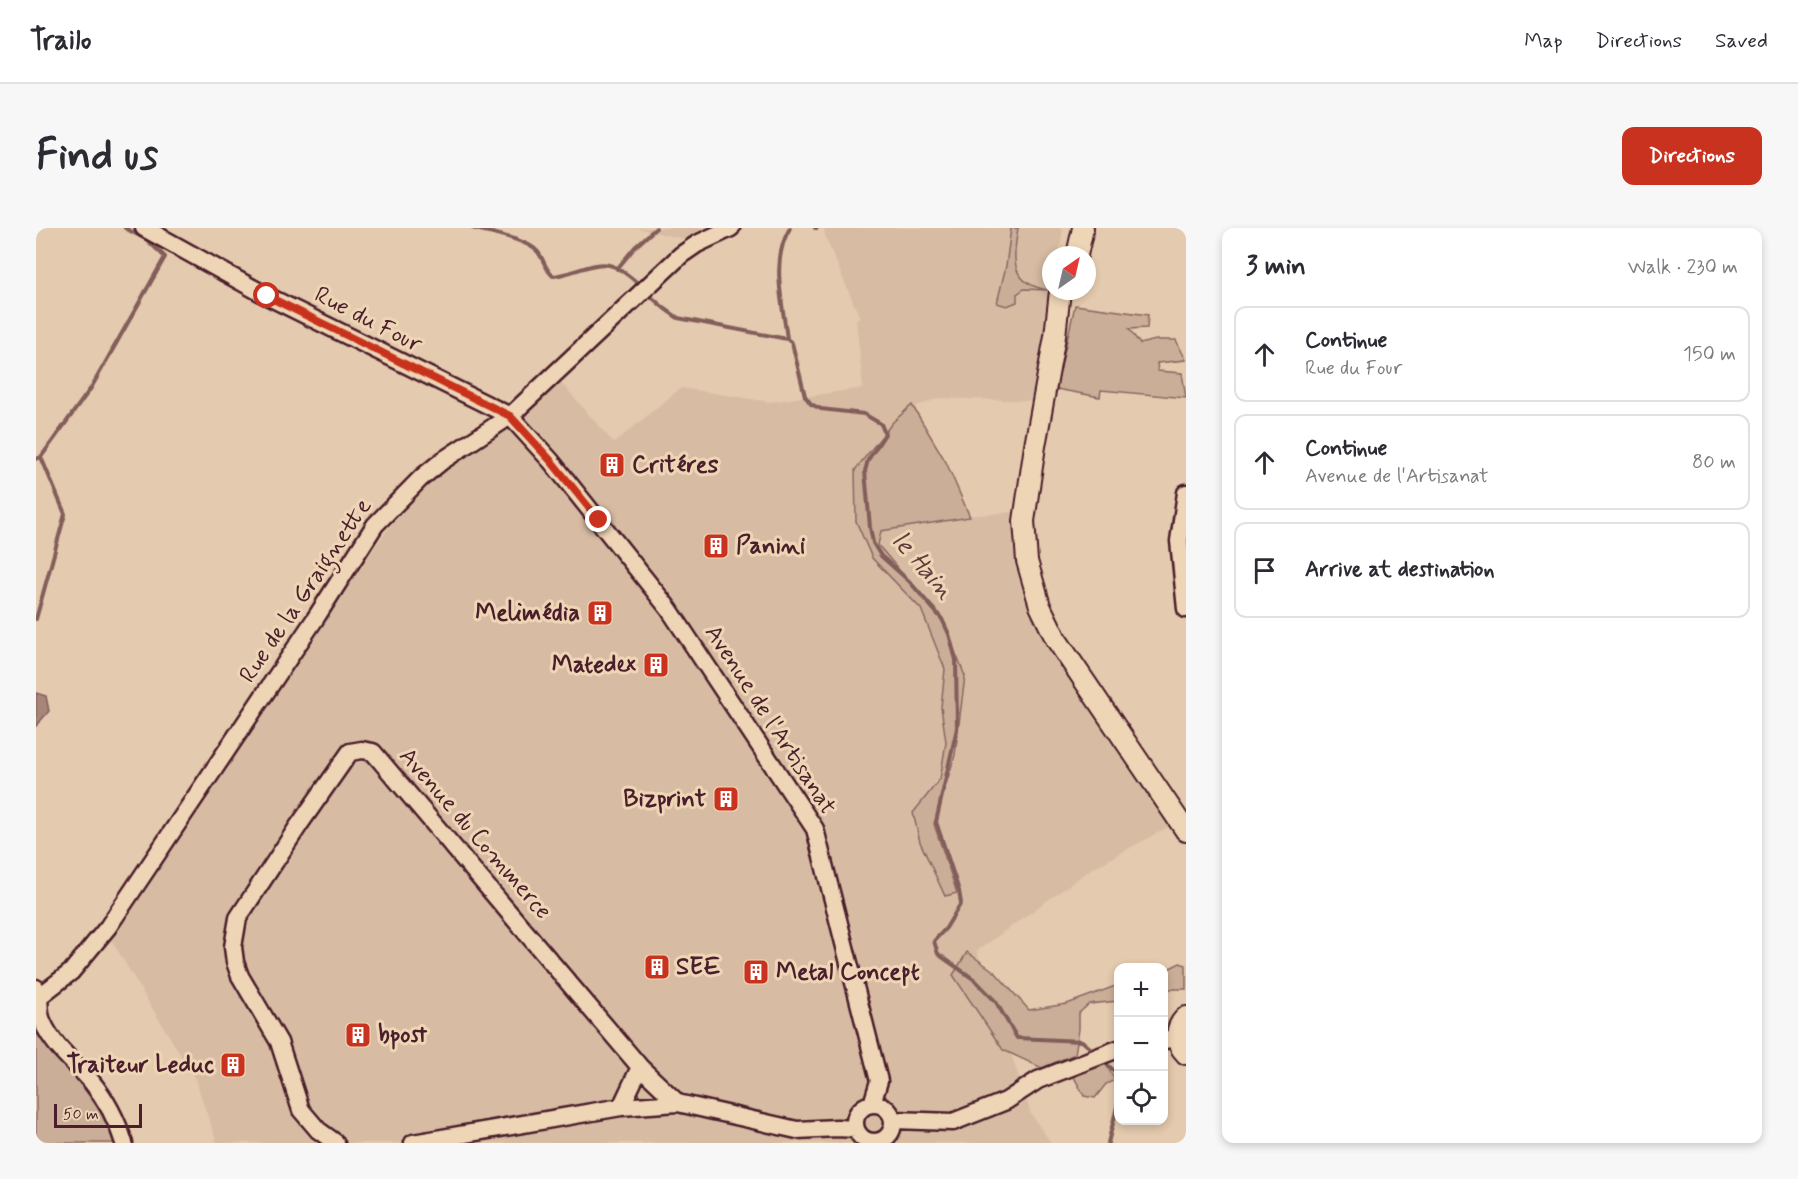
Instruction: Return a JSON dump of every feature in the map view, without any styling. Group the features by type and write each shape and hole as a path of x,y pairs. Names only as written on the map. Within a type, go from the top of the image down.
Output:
{"main road":[{"path":"1069,246 1073,228"},
{"path":"1079,246 1083,228"},
{"path":"1059,300 1024,521 1027,561 1040,606 1056,639 1186,831"},
{"path":"1055,336 1067,300"},
{"path":"1175,1044 1179,1025 1186,1017"}],"street":[{"name":"Rue du Four","path":"144,228 267,296 510,416"},
{"name":"Rue de la Graignette","path":"38,992 71,972 108,927 315,619 375,525 442,461 510,416 681,255 697,244 731,228"},
{"name":"Avenue de l'Artisanat","path":"510,416 551,461 669,609 815,829 879,1081 872,1104"},
{"path":"1186,493 1179,541 1186,609"},
{"name":"Avenue du Commerce","path":"336,1143 318,1130 301,1110 279,1042 240,976 233,947 238,918 299,825 351,752 362,750 373,752 640,1067 678,1103"},
{"path":"38,992 38,1008 43,1023 63,1054 90,1081 109,1106 123,1143"},
{"path":"894,1119 954,1122 1006,1101 1038,1080 1113,1051"},
{"path":"621,1107 640,1067"},
{"path":"413,1143 621,1107 678,1103 797,1130 855,1129"},
{"path":"872,1104 882,1105 888,1109 894,1119 892,1131 886,1139 877,1143 866,1141 855,1129 855,1118 858,1112 872,1104"}],"shaded area":[{"path":"637,228 724,228 696,242"},
{"path":"824,228 1063,228 1060,246 1042,246 1042,300 1053,300 1035,401 939,398 912,408 966,516 1013,512 1016,547 1029,599 1170,826 1090,870 977,951 1031,1114 1051,1143 217,1143 195,1079 110,938 307,638 419,487 556,377 614,443 681,388 770,402 863,388 856,319 860,318 825,236"},
{"path":"1011,228 1018,228 1015,250 1016,268 1026,281 1042,290 1024,289 1017,294 1017,302 1007,306 997,303 1006,266"},
{"path":"1075,305 1148,315 1147,328 1129,329 1140,344 1156,340 1176,340 1186,360 1157,363 1158,371 1182,373 1186,398 1101,390 1100,397 1056,389"},
{"path":"912,405 946,462 970,517 881,531 878,545 943,622 965,676 955,755 934,824 957,893 945,896 920,842 913,813 940,779 946,742 941,707 945,669 921,609 872,558 856,521 855,470 893,422"},
{"path":"36,693 46,696 49,711 36,726"},
{"path":"967,952 995,972 1029,1010 1067,1004 1114,986 1114,1001 1089,1004 1079,1013 1075,1054 1042,1068 1003,1050 953,975"},
{"path":"1180,963 1186,965 1186,989 1168,989 1168,969"},
{"path":"36,1023 112,1127 117,1143 36,1143"},
{"path":"1104,1061 1114,1080 1106,1084 1095,1098 1084,1096 1073,1075"}],"waterway":[{"path":"36,459 41,457 91,388 165,257 147,240 125,228"},
{"name":"le Hain","path":"472,228 508,237 533,247 553,276 603,264 618,268 641,286"},
{"path":"617,269 635,247 656,228"},
{"path":"787,339 779,268 784,241 790,228"},
{"name":"le Hain","path":"648,294 678,318 787,339 792,343 805,396 811,404 821,409 864,414 881,424 885,434 868,460 865,471 873,543 881,556 909,581 942,619 956,660 957,728 936,822 961,903 946,928 934,941 938,954 975,980 996,1002 1017,1038 1082,1041 1096,1053"},
{"path":"36,619 65,514 41,457"},
{"name":"le Hain","path":"1103,1061 1115,1071"},
{"name":"le Hain","path":"1108,1143 1114,1119"}],"place":[{"name":"Critéres","path":"612,465"},
{"name":"Panini","path":"716,546"},
{"name":"Melimédia","path":"600,613"},
{"name":"Matedex","path":"656,665"},
{"name":"Bizprint","path":"726,799"},
{"name":"SEE","path":"657,967"},
{"name":"Metal Concept","path":"756,972"},
{"name":"bpost","path":"358,1035"},
{"name":"Traiteur Leduc","path":"233,1065"}],"route":[{"path":"267,296 510,416 551,461 599,520"}]}
